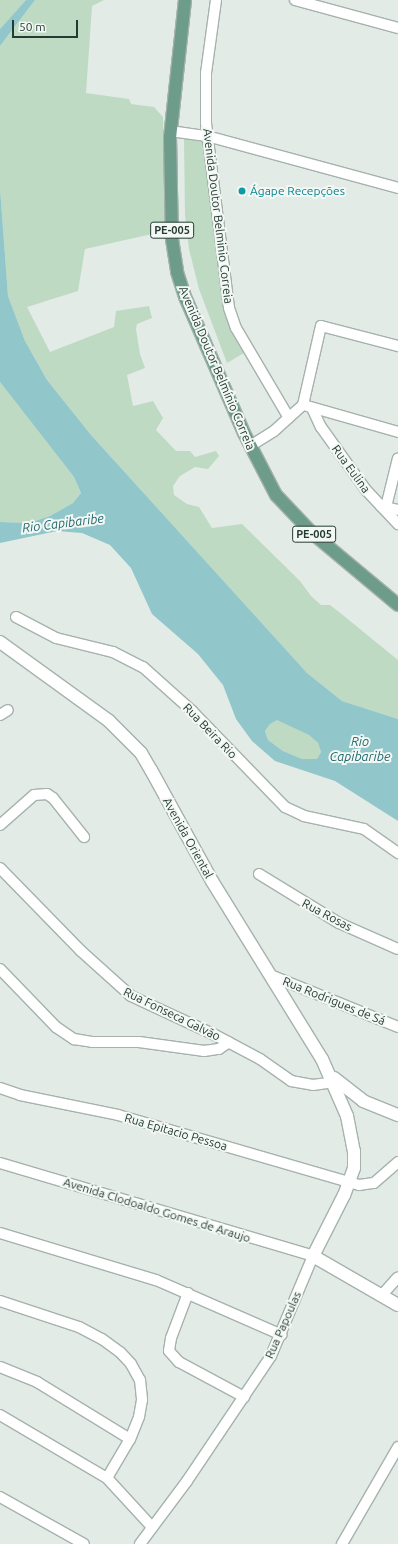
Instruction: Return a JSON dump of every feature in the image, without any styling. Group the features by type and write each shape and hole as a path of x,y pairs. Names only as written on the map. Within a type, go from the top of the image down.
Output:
{"main road":[{"name":"Avenida Doutor Belmínio Correia","path":"185,0 170,131 172,240 177,272 186,299 250,446 270,486 283,505 323,543 398,605"}],"street":[{"name":"Avenida Doutor Belminio Correia","path":"216,0 206,73 207,136 229,308 236,328 289,418"},
{"path":"295,0 398,28"},
{"path":"170,131 207,136 398,188"},
{"path":"250,446 271,434 289,418 307,406 321,326 398,346"},
{"path":"307,406 398,432"},
{"name":"Rua Eulina","path":"307,406 321,427 398,524"},
{"path":"398,458 383,507 398,510"},
{"name":"Rua Beira Rio","path":"16,617 66,642 113,652 143,667 192,711 285,808 304,816 364,829 398,853"},
{"name":"Avenida Oriental","path":"3,646 92,707 126,737 141,753 201,863 333,1079 364,1101 398,1115"},
{"path":"0,825 34,795 47,794 53,798 84,837"},
{"name":"Rua Fonseca Galvão","path":"0,868 118,987 130,996 229,1042 290,1081 312,1085 333,1079"},
{"name":"Rua Rosas","path":"259,874 339,923 398,949"},
{"path":"0,969 56,1027 74,1039 139,1042 204,1051 219,1049 229,1042"},
{"name":"Rua Rodrigues de Sá","path":"270,975 398,1027"},
{"name":"Rua Papoulas","path":"140,1544 244,1397 282,1335 313,1256 350,1182 354,1168 354,1151 347,1116 333,1079"},
{"name":"Rua Epitacio Pessoa","path":"2,1091 118,1115 350,1182 367,1185 374,1183 398,1162"},
{"path":"347,1116 354,1105 364,1101"},
{"name":"Avenida Clodoaldo Gomes de Araujo","path":"0,1163 313,1256"},
{"path":"0,1233 133,1272 188,1293 282,1335"},
{"path":"313,1256 398,1305"},
{"path":"381,1296 398,1277"},
{"path":"188,1293 171,1338 169,1351 180,1362 244,1397"},
{"path":"0,1301 79,1326 120,1352 140,1380 142,1400 130,1439 107,1478"},
{"path":"0,1368 37,1382 130,1439"},
{"path":"0,1415 81,1460 107,1478 152,1527"},
{"path":"342,1544 398,1447"},
{"path":"0,1496 84,1544"}],"green space":[{"path":"0,0 26,0 0,29"},
{"path":"35,0 104,0 92,6 86,93 129,99 131,104 154,107 163,117 166,235 161,232 85,249 78,291 27,307 50,352 114,327 116,311 149,306 152,318 137,324 136,329 140,354 145,368 127,375 133,406 153,401 163,418 156,430 176,451 190,451 195,457 216,451 219,456 208,469 195,467 180,476 173,486 174,495 187,504 199,507 212,528 242,524 300,581 311,596 321,605 330,605 398,660 398,719 342,701 307,673 91,435 47,380 25,341 8,296 0,188 0,46"},
{"path":"187,138 205,141 223,304 232,329 244,353 227,363 199,289 189,249 185,215 184,139"},
{"path":"0,382 74,477 81,493 73,503 50,516 29,523 0,522"},
{"path":"277,719 309,735 318,743 321,752 317,759 302,759 283,751 268,740 265,731 270,724"}],"water":[{"path":"26,0 35,0 0,46 0,29"},
{"name":"Rio Capibaribe","path":"0,188 8,296 25,341 47,380 91,435 307,673 342,701 398,719 398,821 335,781 275,761 252,741 236,719 223,685 198,654 152,614 131,568 110,545 82,533 57,531 0,543 0,522 29,523 50,516 73,503 81,493 74,477 0,382","holes":["277,720 309,735 318,743 321,752 317,759 302,759 283,751 268,740 265,731 270,724"]}],"place":[{"name":"Ágape Recepções","path":"242,191"}]}
